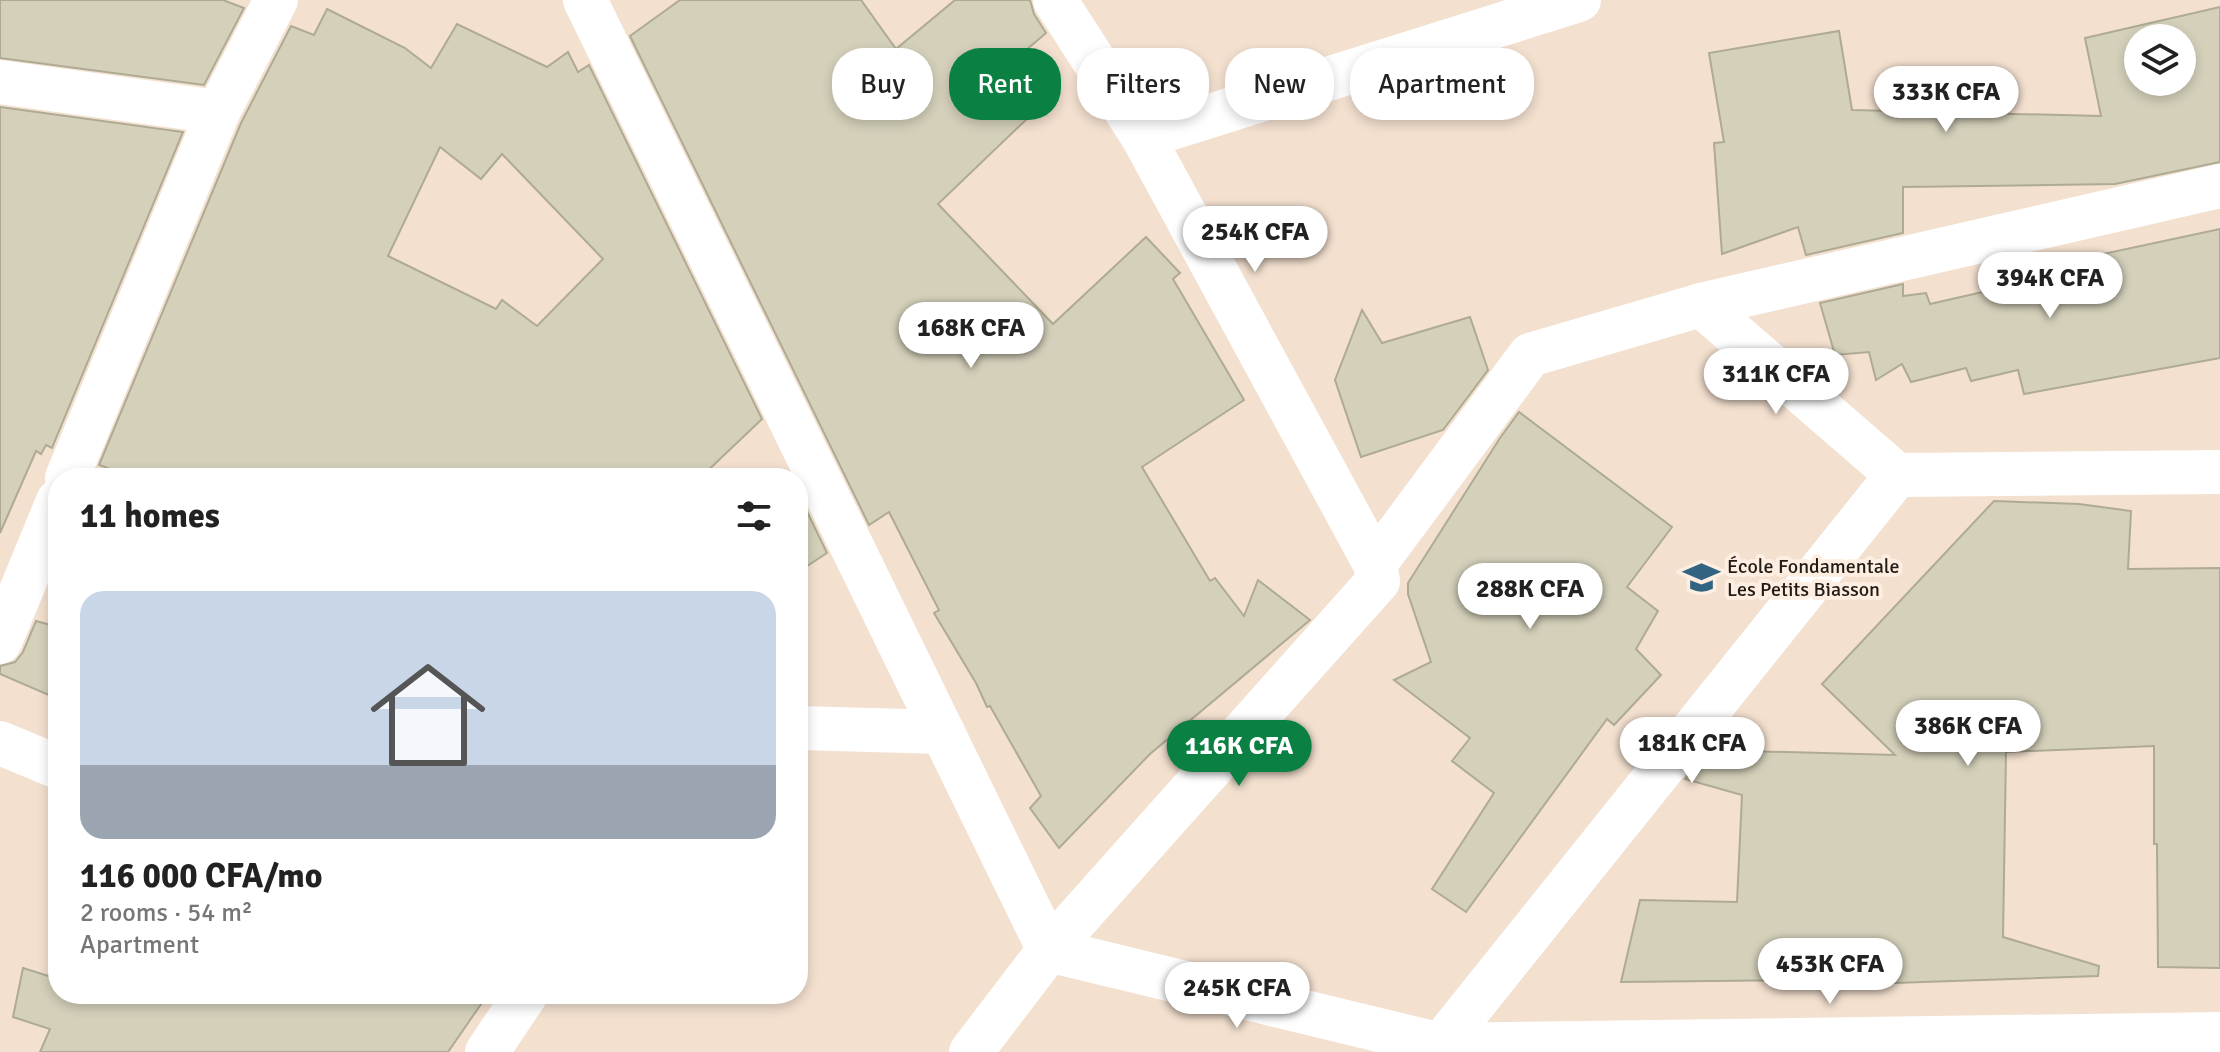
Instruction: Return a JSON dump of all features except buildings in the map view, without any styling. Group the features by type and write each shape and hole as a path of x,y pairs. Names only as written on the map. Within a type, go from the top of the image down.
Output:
{"street":[{"path":"71,468 218,112 276,0"},
{"path":"585,0 1049,950 1438,1048 2220,1034"},
{"path":"971,1052 1049,950 1378,581 1375,564 1143,137 1055,0"},
{"path":"1143,137 1579,0"},
{"path":"0,82 218,112"},
{"path":"1375,564 1530,355 1701,305 2220,186"},
{"path":"1701,305 1897,475 2220,472"},
{"path":"1438,1048 1897,475"},
{"path":"0,642 48,525"},
{"path":"808,728 943,732"},
{"path":"0,743 48,763"},
{"path":"487,1052 519,1004"}],"place":[{"name":"École Fondamentale Les Petits Biasson","path":"1701,577"}]}
